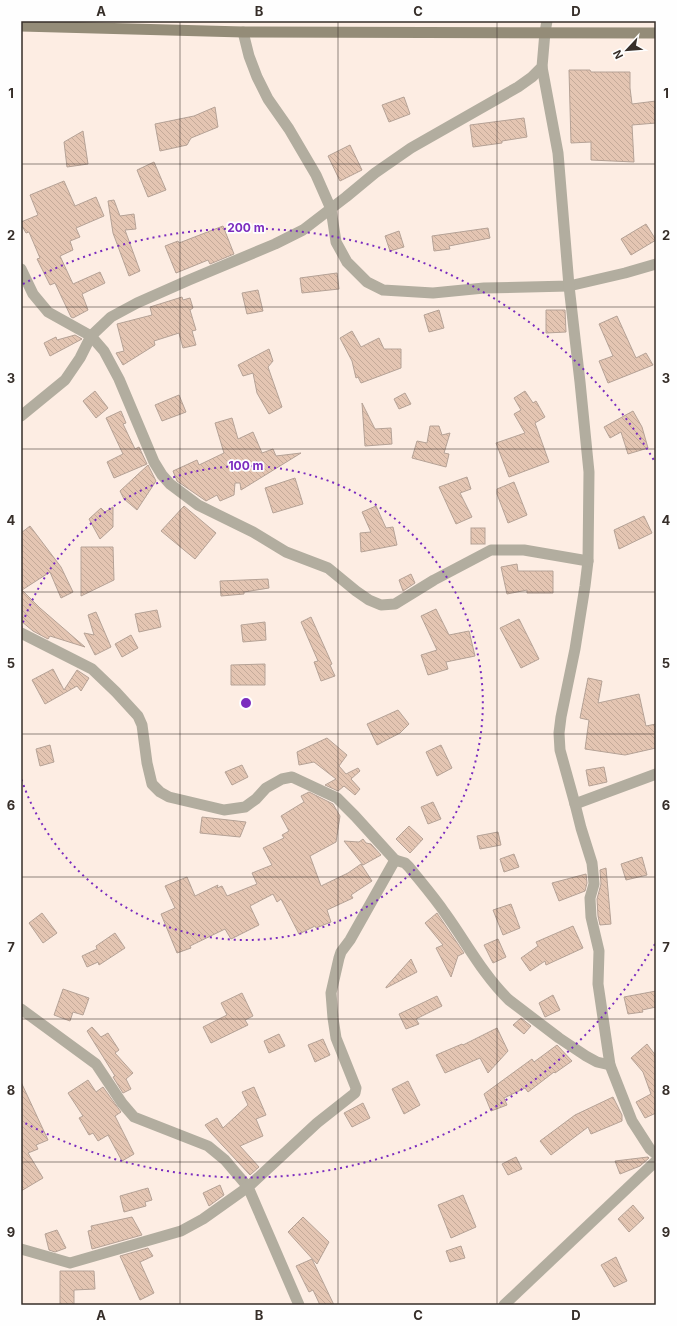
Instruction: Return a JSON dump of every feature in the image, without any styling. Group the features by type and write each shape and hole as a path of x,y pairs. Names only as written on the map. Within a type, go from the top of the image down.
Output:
{"main road":[{"path":"21,26 243,32 546,27 656,33"}],"street":[{"path":"546,27 542,68 558,153 569,286 588,472 588,561 575,649 559,734 560,750 593,873 594,884 590,898 591,917 599,951 598,984 610,1065 632,1121 650,1149 656,1154"},
{"path":"243,32 249,56 268,99 303,151 331,208 336,242 347,262 367,282 383,290 433,293 484,288 569,286 626,273 656,264"},
{"path":"21,416 65,380 80,358 90,336 111,317 137,303 275,244 303,230 375,173 411,148 518,87 542,68"},
{"path":"21,269 33,294 48,312 90,336 104,351 119,379 154,462 170,484 198,505 253,532 286,552 328,568 369,600 381,605 395,604 434,580 491,550 524,550 588,561"},
{"path":"21,634 92,670 120,696 138,716 142,725 147,763 152,784 169,798 224,810 245,807 266,788 282,779 292,777 304,781 337,798 395,860 405,863 409,867 445,913 484,971 502,994 559,1038 586,1056 597,1062 610,1065"},
{"path":"575,804 656,774"},
{"path":"21,1249 70,1263 181,1231 203,1219 248,1186 317,1123 355,1093 356,1088 336,1038 331,993 341,952 350,940 395,860"},
{"path":"21,1009 96,1064 122,1103 134,1117 208,1146 225,1160 248,1186 299,1305"},
{"path":"504,1305 656,1161"}],"building":[{"path":"569,70 590,70 591,72 630,72 632,104 656,101 656,123 632,125 634,162 591,160 591,142 571,143"},
{"path":"404,97 410,114 389,122 382,105"},
{"path":"215,107 218,127 191,138 187,145 160,151 155,124 194,116"},
{"path":"524,118 527,137 502,141 502,143 473,147 470,125"},
{"path":"83,131 88,164 67,167 64,142"},
{"path":"350,145 362,170 340,181 328,156"},
{"path":"154,162 166,190 148,197 137,170"},
{"path":"64,181 75,206 96,197 104,216 76,228 80,237 70,241 73,250 60,256 73,284 100,272 105,283 82,294 88,310 73,318 71,317 55,283 50,285 37,259 40,258 29,232 26,233 21,224 21,222 38,215 30,195"},
{"path":"114,200 120,216 134,214 136,229 125,230 140,271 129,276 113,233 108,201"},
{"path":"646,224 656,240 631,255 621,239"},
{"path":"223,226 234,254 210,264 208,260 176,273 165,246 178,241 179,243"},
{"path":"488,228 490,238 449,246 450,249 434,251 432,236"},
{"path":"399,231 404,247 390,251 385,236"},
{"path":"337,273 339,289 302,293 300,278"},
{"path":"258,290 263,311 247,314 242,293"},
{"path":"182,297 183,300 190,298 193,308 190,310 196,330 192,331 196,345 183,348 179,333 154,341 155,345 123,365 116,353 124,351 117,324 152,315 150,307"},
{"path":"439,310 444,328 429,332 424,315"},
{"path":"546,310 565,310 566,332 546,333"},
{"path":"617,316 636,358 646,353 653,365 608,383 599,361 613,356 599,324"},
{"path":"352,331 361,347 379,338 384,349 401,349 401,368 361,383 358,377 356,378 352,361 340,338"},
{"path":"75,335 82,339 50,356 44,343 56,337 57,340"},
{"path":"269,349 273,361 268,367 282,407 269,414 257,393 253,373 243,376 238,365"},
{"path":"95,391 108,408 96,418 83,401"},
{"path":"525,391 533,403 536,401 545,417 535,423 549,462 509,477 496,443 525,433 514,414 521,410 514,398"},
{"path":"405,393 411,404 399,409 394,399"},
{"path":"179,395 186,412 162,421 155,405"},
{"path":"362,403 375,429 391,428 392,444 365,446"},
{"path":"121,411 126,423 123,424 135,449 139,447 147,464 114,478 107,462 123,454 106,418"},
{"path":"633,411 642,427 648,448 628,454 621,432 610,438 604,427"},
{"path":"232,418 238,439 253,432 262,453 273,449 276,456 301,453 241,490 240,483 235,483 234,495 220,501 217,495 206,501 177,481 173,471 197,460 199,465 224,453 215,423"},
{"path":"430,426 439,426 442,435 450,433 444,453 449,454 446,467 412,458 417,441 427,443"},
{"path":"148,465 156,481 137,510 124,499 120,491"},
{"path":"467,477 471,489 460,493 472,517 456,524 439,487"},
{"path":"295,478 303,504 273,513 265,488"},
{"path":"514,482 527,515 508,523 497,494 497,489"},
{"path":"184,506 216,533 195,559 161,531"},
{"path":"376,506 386,528 393,527 397,545 361,552 360,533 371,532 362,512"},
{"path":"113,507 113,527 100,539 89,519 101,508 105,512"},
{"path":"644,516 652,533 619,549 614,530"},
{"path":"30,526 61,567 73,592 61,598 50,572 22,590 40,608 85,647 50,636 48,639 33,631 21,621 21,533"},
{"path":"471,528 485,528 485,544 471,544"},
{"path":"81,547 113,547 114,580 81,596"},
{"path":"517,564 518,571 553,571 553,593 527,593 527,590 507,594 501,567"},
{"path":"411,574 415,583 403,591 399,580"},
{"path":"268,579 269,588 244,592 244,594 221,596 220,581"},
{"path":"436,609 449,635 469,631 475,656 446,662 448,669 428,675 421,655 437,650 421,616"},
{"path":"157,610 161,627 139,632 135,614"},
{"path":"96,612 111,647 95,655 84,633 94,635 88,615"},
{"path":"311,617 332,664 330,665 335,676 321,681 314,662 318,661 301,622"},
{"path":"519,619 539,659 521,668 500,628"},
{"path":"265,622 266,640 243,642 241,625"},
{"path":"131,635 138,648 122,657 115,644"},
{"path":"265,664 265,685 231,685 231,665"},
{"path":"53,669 64,690 77,670 89,678 81,691 77,686 45,704 32,680"},
{"path":"588,678 602,681 598,703 639,694 646,726 656,724 656,748 625,755 585,749 589,720 580,718"},
{"path":"398,710 409,724 400,733 377,745 367,724"},
{"path":"327,738 347,755 339,766 346,774 358,768 360,771 351,779 360,789 355,795 344,786 338,791 325,785 336,779 314,762 299,765 297,752"},
{"path":"50,745 54,762 40,766 36,749"},
{"path":"441,745 452,768 437,776 426,752"},
{"path":"242,765 248,777 232,785 225,772"},
{"path":"604,767 607,782 589,786 586,770"},
{"path":"309,792 333,804 340,816 336,842 310,856 321,886 348,873 361,864 372,881 351,895 353,898 327,910 331,922 316,928 315,926 299,934 281,899 277,902 273,894 250,906 259,925 231,939 225,929 190,946 191,948 177,953 161,914 175,908 165,886 187,877 195,896 218,885 217,888 222,886 227,896 257,884 252,873 272,865 263,848 284,838 282,835 289,831 281,816 304,802 301,796"},
{"path":"433,802 441,819 428,824 421,807"},
{"path":"202,817 246,822 240,837 200,833"},
{"path":"409,826 423,839 410,853 396,839"},
{"path":"498,832 501,845 480,849 477,836"},
{"path":"363,839 366,843 371,844 381,855 363,865 344,841 359,842"},
{"path":"514,854 519,867 504,872 500,859"},
{"path":"642,857 647,875 626,880 621,864"},
{"path":"606,868 611,924 600,925 597,899 601,884 600,870"},
{"path":"586,874 587,883 585,891 559,901 552,883"},
{"path":"511,904 520,928 503,935 493,910"},
{"path":"42,913 57,933 43,943 29,923"},
{"path":"437,913 464,953 458,956 451,977 436,948 443,945 425,923"},
{"path":"573,926 583,948 546,965 545,961 530,971 521,958 538,946 536,942"},
{"path":"115,933 125,948 99,965 98,962 87,967 82,956 97,949 96,946"},
{"path":"498,939 506,957 493,963 484,945"},
{"path":"411,959 417,972 386,988 386,987"},
{"path":"63,989 89,998 83,1015 73,1012 70,1021 54,1015"},
{"path":"656,991 656,1007 642,1010 643,1012 628,1014 624,997"},
{"path":"242,993 253,1016 245,1020 248,1025 211,1043 203,1027 227,1015 221,1003"},
{"path":"553,995 560,1010 545,1017 539,1003"},
{"path":"437,996 442,1006 416,1019 419,1024 406,1029 399,1014"},
{"path":"521,1018 531,1026 524,1034 513,1025"},
{"path":"92,1027 101,1037 108,1033 119,1050 115,1053 133,1073 126,1079 131,1089 123,1093 113,1077 115,1076 87,1031"},
{"path":"497,1028 508,1051 488,1073 480,1058 445,1073 436,1055 462,1044 463,1045"},
{"path":"279,1034 285,1046 269,1053 264,1041"},
{"path":"323,1039 330,1055 315,1062 308,1045"},
{"path":"647,1044 656,1056 656,1113 645,1118 636,1102 651,1094 643,1072 631,1058"},
{"path":"557,1045 572,1061 555,1073 554,1072 528,1092 525,1088 504,1098 507,1105 491,1111 484,1094 532,1059 534,1062"},
{"path":"88,1080 96,1092 103,1087 121,1112 115,1116 134,1154 122,1161 108,1135 98,1141 93,1133 89,1135 79,1118 83,1116 68,1093"},
{"path":"408,1081 420,1105 404,1114 392,1089"},
{"path":"21,1082 48,1140 36,1145 38,1149 28,1153 43,1178 21,1191"},
{"path":"254,1087 266,1115 256,1119 263,1136 240,1146 259,1167 250,1175 205,1125 217,1118 223,1128 248,1105 242,1092"},
{"path":"613,1097 622,1115 622,1121 591,1134 588,1127 551,1155 540,1141 575,1115"},
{"path":"363,1103 370,1118 352,1127 344,1113"},
{"path":"516,1157 522,1169 508,1175 502,1164"},
{"path":"649,1158 640,1166 620,1174 615,1161"},
{"path":"220,1185 224,1195 209,1206 203,1193"},
{"path":"148,1188 152,1200 145,1202 146,1206 124,1212 120,1196"},
{"path":"463,1195 476,1227 451,1238 438,1205"},
{"path":"633,1205 644,1218 629,1232 618,1219"},
{"path":"132,1217 142,1235 92,1249 88,1231 92,1230 91,1226"},
{"path":"303,1217 329,1242 317,1264 288,1232"},
{"path":"57,1230 66,1248 55,1252 49,1250 45,1234"},
{"path":"461,1246 465,1258 450,1262 446,1251"},
{"path":"148,1248 153,1256 140,1262 154,1293 140,1300 120,1256"},
{"path":"616,1257 627,1281 614,1287 601,1265"},
{"path":"312,1259 334,1305 320,1305 313,1290 309,1292 296,1266"},
{"path":"60,1271 94,1271 95,1289 74,1290 74,1305 60,1305"}]}
